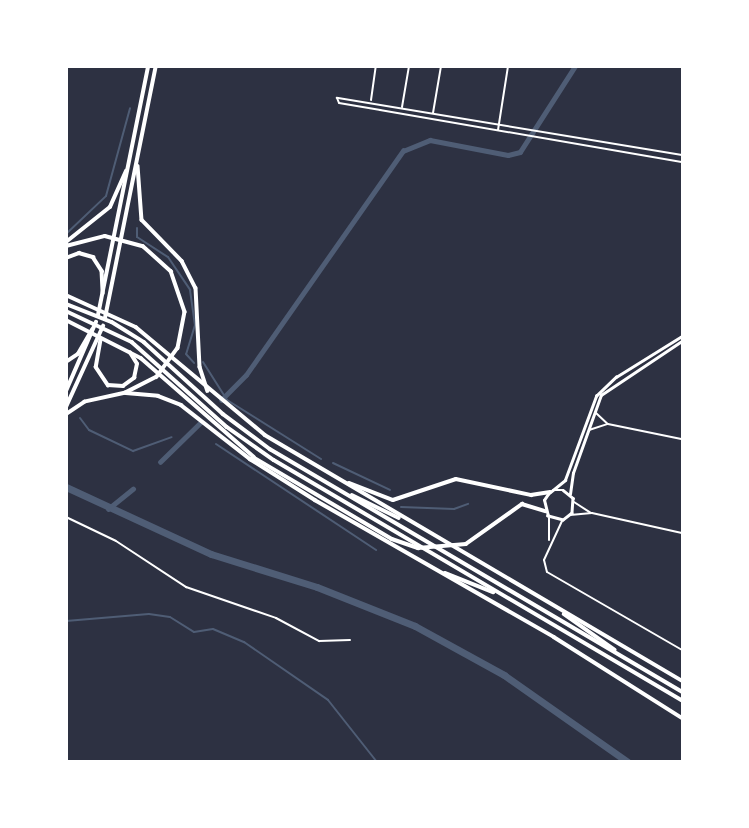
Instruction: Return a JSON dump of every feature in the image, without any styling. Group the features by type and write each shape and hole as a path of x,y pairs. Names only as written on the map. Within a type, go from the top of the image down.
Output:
{"highway":[{"path":"66,362 78,354 95,325 102,304 148,66"},
{"path":"126,349 136,361 136,375 123,386 108,385 96,367 101,331 122,247 156,66"},
{"path":"137,162 142,220 182,261 196,288 200,367 209,393"},
{"path":"66,244 110,208 129,166"},
{"path":"66,244 113,236 143,246 162,259 176,279 184,304 184,330 175,356 157,377 126,393"},
{"path":"66,258 83,253 98,262 103,298"},
{"path":"66,293 136,327 209,393 265,435 682,681"},
{"path":"66,304 127,331 238,427 682,692"},
{"path":"66,311 91,320 141,349 258,450 682,700"},
{"path":"66,321 80,325 126,349 272,472"},
{"path":"66,391 90,334"},
{"path":"66,407 100,338"},
{"path":"66,415 91,399 126,393 158,396 181,405 272,472 682,718"},
{"path":"253,457 400,542 438,550 475,540 514,507 533,504 545,511"},
{"path":"343,480 393,500 456,479 531,495 552,491"},
{"path":"347,494 408,521"},
{"path":"440,571 499,593"},
{"path":"542,599 619,654"}],"main road":[{"path":"682,339 612,384 594,410 570,494 574,502 570,516 563,520 548,516 544,500 568,474 601,389 682,339"},
{"path":"552,491 570,494"}],"street":[{"path":"370,102 376,66"},
{"path":"402,107 409,66"},
{"path":"433,113 441,66"},
{"path":"497,131 508,66"},
{"path":"682,155 340,96 337,101 682,162"},
{"path":"594,410 608,424"},
{"path":"587,432 608,424 682,439"},
{"path":"574,502 592,513 682,533"},
{"path":"570,516 592,513"},
{"path":"548,516 549,541 544,565 552,578 682,650"},
{"path":"66,517 116,541 186,587 276,618 319,640 349,640"},
{"path":"549,541 563,520"}],"waterway":[{"path":"221,400 246,375 403,151 430,140 508,155 520,152 575,66"},
{"path":"66,234 106,196 130,108"},
{"path":"137,228 137,237 168,257 190,290 195,325 186,354 194,363"},
{"path":"203,362 227,400 321,459"},
{"path":"80,418 89,430 133,451 172,437"},
{"path":"160,462 201,422"},
{"path":"216,444 376,550"},
{"path":"333,463 390,490"},
{"path":"66,487 211,554 317,587 415,626 504,675 628,762"},
{"path":"108,509 133,489"},
{"path":"401,507 454,509 468,504"},
{"path":"66,621 149,614 170,617 194,632 213,629 244,642 328,700 377,762"},
{"path":"454,762 482,762"}]}
